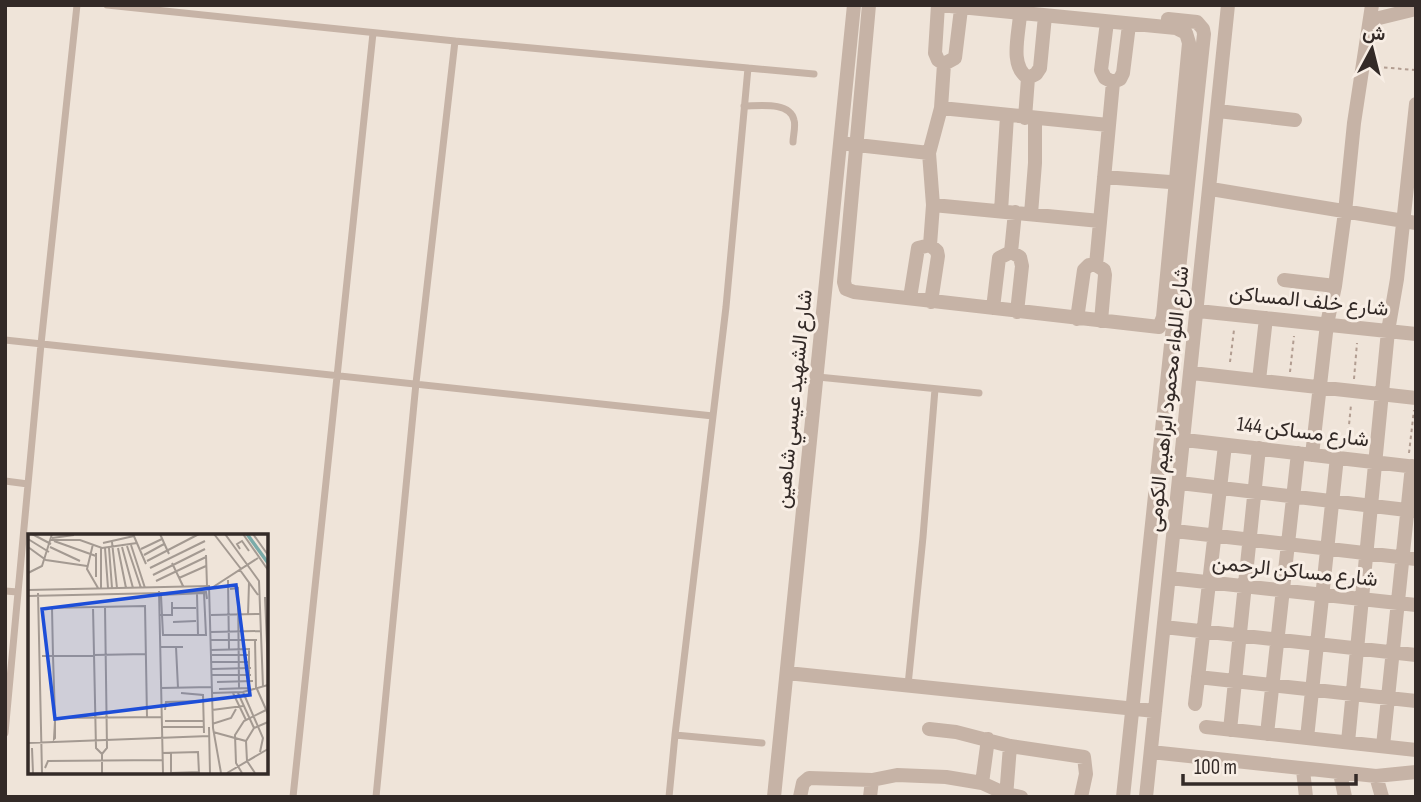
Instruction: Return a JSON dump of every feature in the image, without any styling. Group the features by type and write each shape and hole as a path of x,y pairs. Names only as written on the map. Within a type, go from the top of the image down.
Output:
{"street":[{"name":"شارع الشهيد عيسي شاهين","path":"774,797 854,5"},
{"path":"869,5 845,286 853,292 1156,329 1162,323 1204,34 1201,25 1193,22 1023,9 961,9 939,5 934,53 944,64 956,58 961,9"},
{"name":"شارع اللواء محمود ابراهيم الكومى","path":"1146,797 1228,5"},
{"path":"1023,9 1045,16 1175,28 1182,30 1189,43 1182,183 1123,797"},
{"path":"1023,9 1017,63 1021,73 1028,78"},
{"path":"1267,734 1293,496 1320,387 1345,212 1353,123 1372,12 1416,9"},
{"path":"1028,78 1040,68 1045,16"},
{"path":"1107,22 1101,70 1105,78 1113,82 1120,79 1123,73 1129,25"},
{"path":"930,245 933,205 929,153 941,108 944,64"},
{"path":"1028,78 1035,163 1031,214"},
{"path":"1096,265 1113,82"},
{"path":"1348,743 1388,331 1409,222 1416,104"},
{"path":"941,108 1108,125"},
{"path":"1218,111 1294,120"},
{"path":"1007,116 1011,252"},
{"path":"840,144 929,153"},
{"path":"1104,177 1182,183"},
{"path":"1211,189 1409,222"},
{"path":"933,205 1100,221"},
{"path":"910,299 918,248 930,245"},
{"path":"930,245 937,251 938,256 932,302"},
{"path":"993,308 999,258 1011,252"},
{"path":"1011,252 1020,257 1022,266 1017,312"},
{"path":"1077,319 1084,270 1089,265 1096,265 1104,270 1105,275 1101,321"},
{"path":"1284,280 1335,286"},
{"name":"شارع خلف المساكن","path":"1198,311 1416,334"},
{"path":"1259,380 1266,318"},
{"path":"1192,373 1415,398"},
{"name":"شارع مساكن 144","path":"1185,440 1412,466"},
{"path":"1195,704 1225,445"},
{"path":"1230,730 1259,449"},
{"path":"1307,738 1337,457"},
{"path":"1383,746 1398,603 1409,559 1412,466"},
{"path":"1180,483 1412,511"},
{"path":"1175,531 1409,559"},
{"name":"شارع مساكن الرحمن","path":"1170,578 1416,605"},
{"path":"1164,627 1416,655"},
{"path":"787,673 1155,711"},
{"path":"1198,677 1416,701"},
{"path":"1206,727 1416,750"},
{"path":"929,729 988,739 1010,746 1084,757 1086,774 1081,797"},
{"path":"982,783 988,739"},
{"path":"800,797 803,783 809,778 872,780 911,775 982,783 1011,796 1010,746"},
{"path":"1151,752 1376,776 1416,772"},
{"path":"1303,770 1306,797"},
{"path":"1340,773 1345,797"},
{"path":"1376,776 1382,797"},
{"path":"870,797 872,780"}],"lane":[{"path":"5,733 41,344 78,5"},
{"path":"107,5 814,74"},
{"path":"293,797 373,33"},
{"path":"376,797 416,383 455,41"},
{"path":"669,797 674,735 726,307 748,68"},
{"path":"744,106 780,107 787,110 794,120 793,142"},
{"path":"5,340 713,416"},
{"path":"818,377 979,393"},
{"path":"908,685 935,389"},
{"path":"5,481 28,484"},
{"path":"5,591 18,592"},
{"path":"674,735 761,743"}],"path":[{"path":"1362,66 1416,70"},
{"path":"1228,377 1236,315"},
{"path":"1289,384 1296,321"},
{"path":"1412,466 1415,398"}]}
